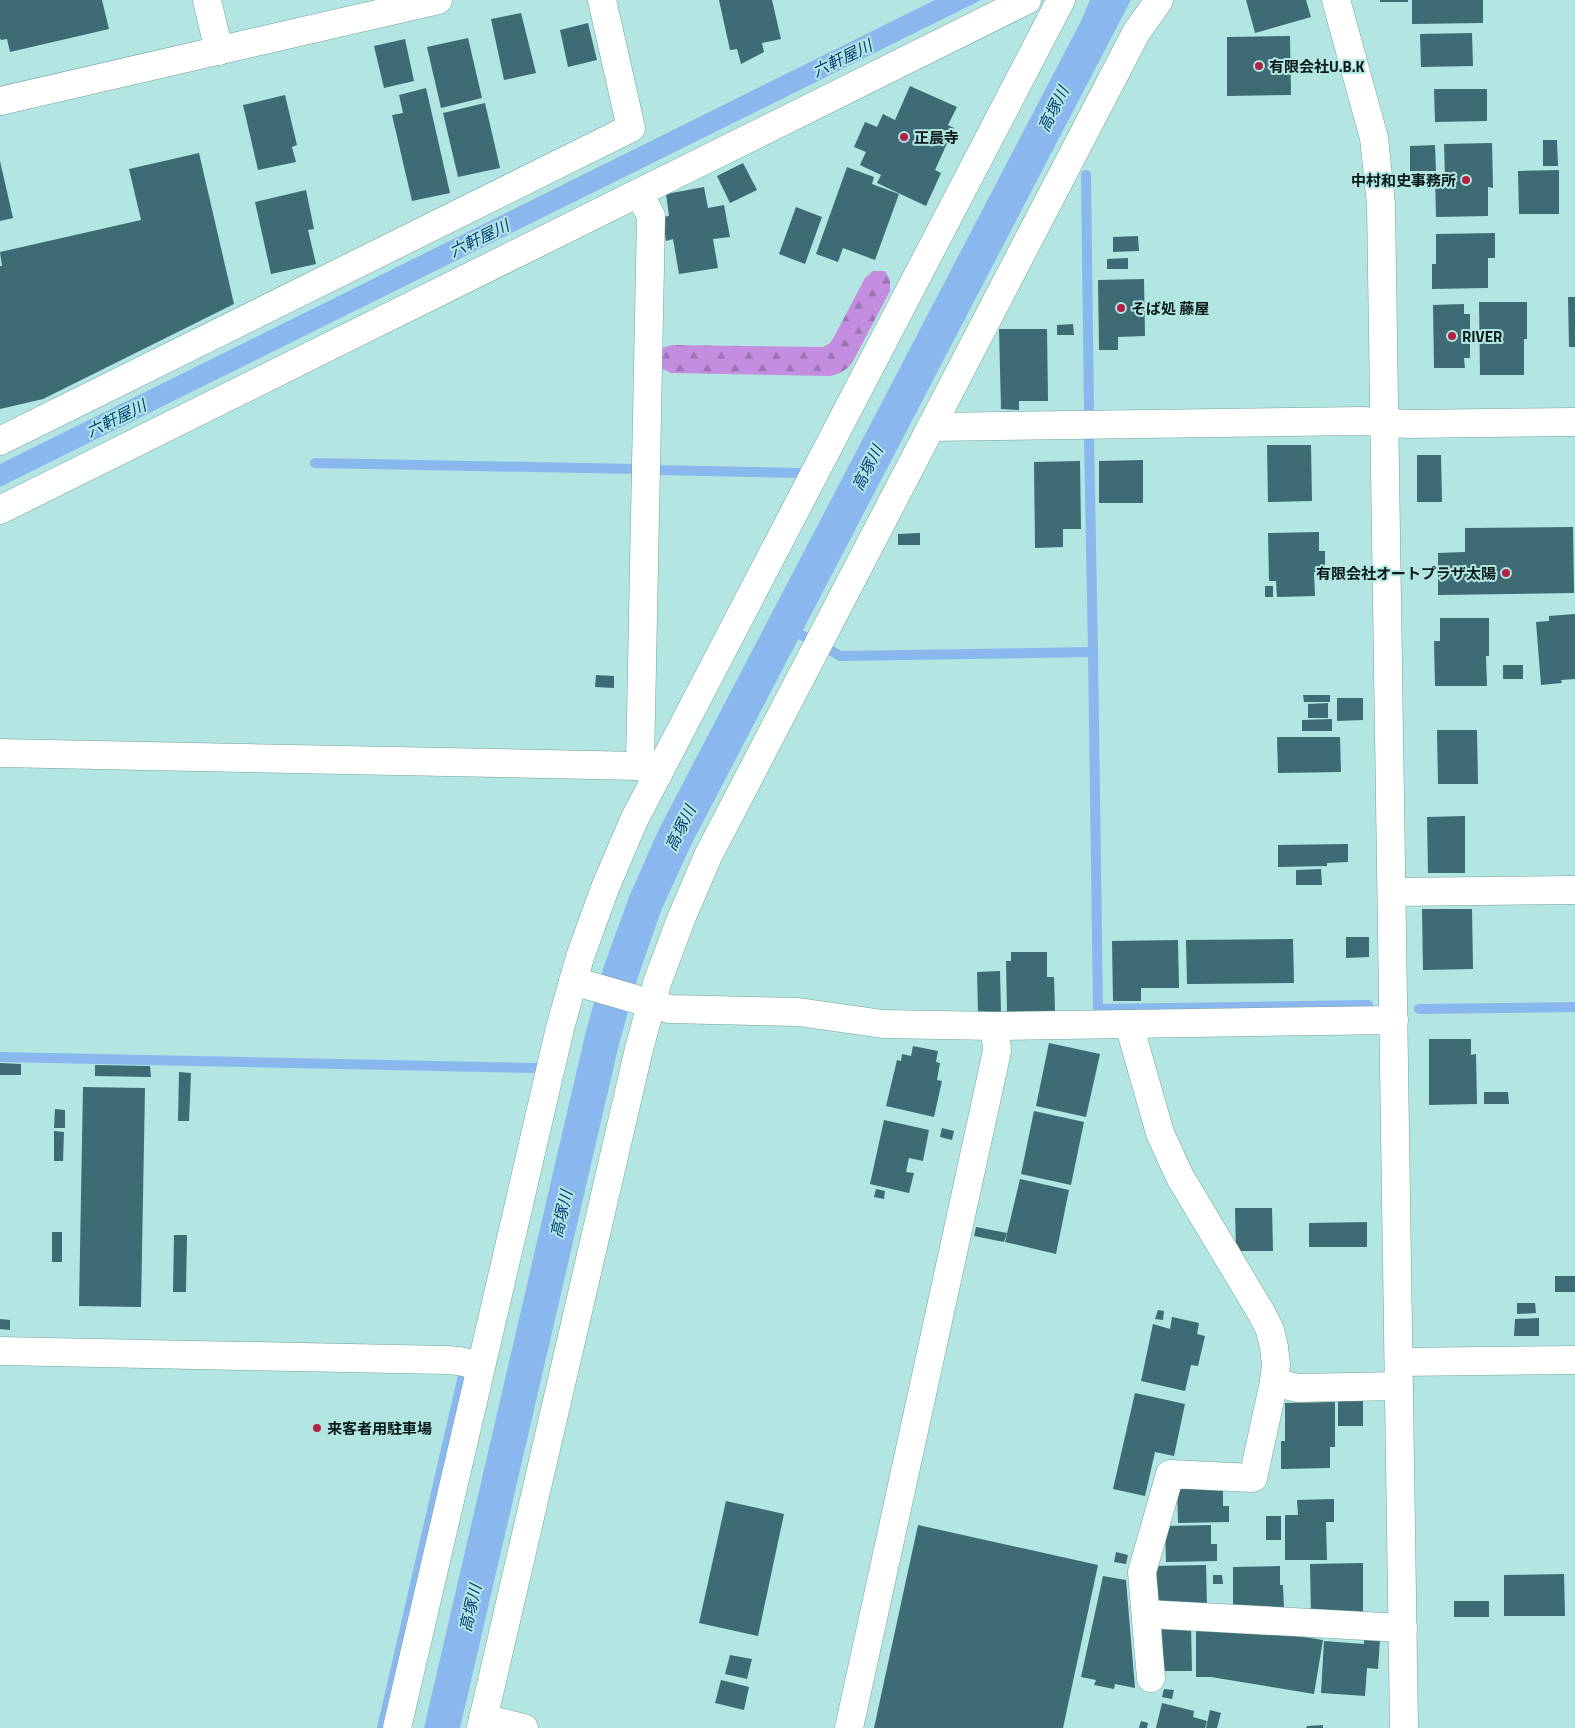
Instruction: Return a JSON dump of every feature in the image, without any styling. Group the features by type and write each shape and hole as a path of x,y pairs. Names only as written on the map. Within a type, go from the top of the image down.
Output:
{"street":[{"path":"207,0 219,51"},
{"path":"0,101 219,51 398,4 438,0"},
{"path":"0,441 631,128 602,0"},
{"path":"0,510 1029,0 1058,6 649,771 634,820 605,888 580,958 580,984 560,1028 397,1728"},
{"path":"524,1728 482,1723 634,1068 646,1003 708,856 1136,32 1159,0"},
{"path":"1336,0 1374,138 1382,204 1404,1728"},
{"path":"639,193 651,216 649,771"},
{"path":"931,427 1362,421 1408,424 1575,422"},
{"path":"0,753 649,771"},
{"path":"1392,892 1575,890"},
{"path":"580,984 670,1009 798,1012 883,1024 995,1026 1394,1020"},
{"path":"1132,1024 1132,1035 1160,1134 1180,1177 1262,1314 1270,1330 1276,1365 1253,1478 1170,1474 1142,1572 1151,1678"},
{"path":"848,1728 994,1061 996,1051 995,1026"},
{"path":"0,1351 446,1360 481,1366"},
{"path":"1274,1382 1296,1388 1399,1374 1575,1360"},
{"path":"1146,1614 1403,1628"}],"green space":[{"path":"873,271 885,271 890,280 890,291 852,363 840,373 830,376 671,373 661,368 661,348 672,345 823,347 830,343 834,337 865,278"}],"water":[{"name":"六軒屋川","path":"935,0 981,0 0,487 0,464"},
{"name":"高塚川","path":"1090,0 1131,0 690,847 661,911 638,977 619,1044 460,1728 424,1728 585,1035 604,966 629,897 658,831 1080,23"}],"building":[{"path":"0,0 102,0 109,29 10,52 7,39 1,40 0,38"},
{"path":"719,0 772,0 781,39 762,43 764,52 741,64 737,49 730,50"},
{"path":"1246,0 1306,0 1311,17 1255,33"},
{"path":"1380,0 1408,0 1408,2 1380,2"},
{"path":"1412,0 1483,0 1483,23 1412,24"},
{"path":"521,13 536,73 504,80 491,19"},
{"path":"588,23 597,60 568,67 560,30"},
{"path":"1472,33 1473,66 1421,67 1420,34"},
{"path":"1290,36 1291,95 1227,96 1227,37"},
{"path":"468,38 482,98 441,108 427,47"},
{"path":"405,39 414,81 384,88 374,46"},
{"name":"正晨寺","path":"910,86 957,107 948,125 954,128 935,170 941,173 926,206 877,183 881,175 860,165 866,152 854,147 865,122 877,127 883,114 895,120"},
{"path":"426,88 450,193 412,201 392,115 403,113 399,95"},
{"path":"1434,89 1487,89 1487,121 1435,122"},
{"path":"285,95 297,145 292,147 296,162 258,170 243,105"},
{"path":"485,103 500,168 458,177 443,113"},
{"path":"1543,140 1557,140 1558,166 1543,166"},
{"path":"1492,143 1493,188 1488,187 1488,216 1436,217 1435,176 1445,176 1444,144"},
{"path":"1435,145 1436,171 1410,171 1410,146"},
{"path":"199,153 234,304 43,399 0,409 0,266 2,266 0,252 141,220 129,169"},
{"path":"0,161 13,218 0,221"},
{"path":"743,163 757,190 730,203 717,176"},
{"path":"847,167 874,177 872,184 899,194 875,260 843,248 838,262 816,254"},
{"path":"1559,170 1559,214 1519,214 1518,171"},
{"path":"704,187 708,208 724,205 730,237 713,239 718,268 679,274 673,239 666,241 662,217 669,216 666,194"},
{"path":"306,190 314,229 308,230 316,264 271,274 255,202"},
{"path":"796,207 822,217 805,264 779,254"},
{"path":"1495,233 1495,258 1488,258 1488,288 1432,289 1432,264 1436,264 1436,234"},
{"path":"1138,236 1139,251 1113,252 1113,237"},
{"path":"1128,258 1128,269 1107,269 1107,259"},
{"name":"そば処 藤屋","path":"1144,279 1145,336 1118,337 1118,350 1099,350 1098,280"},
{"path":"1568,297 1575,297 1575,347 1569,347"},
{"path":"1479,302 1527,302 1527,339 1524,339 1524,375 1480,375"},
{"name":"RIVER","path":"1464,304 1464,314 1470,314 1470,358 1464,358 1465,368 1434,368 1433,305"},
{"path":"1073,324 1074,335 1057,335 1057,325"},
{"path":"999,329 1047,329 1048,401 1019,401 1019,410 1001,409"},
{"path":"1267,445 1311,445 1312,501 1268,502"},
{"path":"1417,455 1441,455 1442,502 1417,502"},
{"path":"1143,460 1143,503 1099,503 1099,461"},
{"path":"1080,461 1081,529 1063,529 1063,547 1035,548 1034,462"},
{"name":"有限会社オートプラザ太陽","path":"1573,527 1574,593 1438,595 1438,553 1465,552 1465,528"},
{"path":"1319,532 1319,551 1325,551 1325,571 1314,572 1315,596 1277,597 1276,581 1269,581 1268,533"},
{"path":"920,533 920,545 898,545 898,534"},
{"path":"1265,586 1273,586 1273,597 1265,597"},
{"path":"1575,614 1575,679 1561,680 1562,683 1541,685 1536,622 1549,621 1549,616"},
{"path":"1440,618 1489,618 1489,656 1486,656 1487,686 1435,686 1434,641 1440,641"},
{"path":"1503,665 1523,665 1523,679 1503,679"},
{"path":"596,675 614,676 614,688 595,687"},
{"path":"1303,695 1330,695 1330,702 1304,702"},
{"path":"1337,698 1363,698 1363,720 1337,721"},
{"path":"1328,703 1328,718 1308,718 1308,704"},
{"path":"1332,719 1332,731 1302,731 1302,720"},
{"path":"1437,730 1477,730 1478,784 1438,784"},
{"path":"1277,737 1340,737 1341,772 1278,773"},
{"path":"1465,816 1465,873 1428,873 1427,817"},
{"path":"1348,844 1348,862 1327,863 1327,866 1278,867 1278,845"},
{"path":"1321,869 1322,885 1296,885 1296,870"},
{"path":"1422,909 1472,909 1473,969 1423,970"},
{"path":"1346,937 1369,937 1369,957 1346,958"},
{"path":"1293,939 1294,983 1187,984 1186,940"},
{"path":"1178,940 1179,988 1141,988 1141,1001 1113,1001 1112,941"},
{"path":"1011,952 1047,952 1047,977 1054,977 1055,1011 1007,1012 1006,961 1011,961"},
{"path":"1000,971 1001,1012 978,1013 977,972"},
{"path":"1429,1039 1471,1039 1471,1055 1476,1054 1477,1104 1429,1105"},
{"path":"1049,1043 1100,1054 1086,1117 1036,1106"},
{"path":"913,1046 938,1051 936,1062 940,1063 937,1080 942,1081 934,1117 886,1106 897,1060 901,1061 902,1054 911,1056"},
{"path":"0,1063 21,1064 21,1075 0,1075"},
{"path":"95,1065 150,1066 151,1077 95,1076"},
{"path":"179,1072 191,1073 189,1121 178,1121"},
{"path":"83,1087 145,1088 141,1307 79,1306"},
{"path":"1484,1092 1508,1092 1509,1104 1484,1104"},
{"path":"55,1109 65,1110 65,1128 54,1128"},
{"path":"1034,1111 1084,1122 1071,1185 1021,1174"},
{"path":"884,1120 929,1130 923,1161 909,1158 906,1172 914,1173 909,1193 870,1184"},
{"path":"942,1128 954,1131 952,1140 940,1137"},
{"path":"54,1131 64,1132 63,1161 54,1161"},
{"path":"1020,1179 1069,1190 1056,1254 1005,1242"},
{"path":"876,1189 885,1191 884,1199 874,1197"},
{"path":"1235,1208 1272,1208 1273,1251 1236,1251"},
{"path":"1367,1222 1367,1247 1309,1247 1309,1223"},
{"path":"976,1227 1007,1233 1004,1242 974,1236"},
{"path":"52,1232 62,1232 62,1262 52,1262"},
{"path":"174,1235 187,1235 186,1292 173,1292"},
{"path":"1555,1276 1575,1276 1575,1292 1555,1292"},
{"path":"1517,1303 1535,1303 1536,1313 1517,1314"},
{"path":"1158,1310 1164,1311 1163,1320 1155,1319"},
{"path":"1172,1317 1199,1323 1197,1334 1205,1336 1198,1366 1191,1365 1185,1391 1141,1381 1153,1324 1170,1329"},
{"path":"1539,1318 1539,1336 1514,1336 1515,1319"},
{"path":"0,1319 10,1320 10,1330 0,1329"},
{"path":"1135,1393 1185,1404 1174,1456 1155,1452 1145,1496 1113,1489"},
{"path":"1338,1401 1363,1401 1363,1426 1338,1426"},
{"path":"1335,1402 1335,1447 1330,1447 1330,1468 1281,1469 1281,1441 1285,1441 1285,1403"},
{"path":"1177,1487 1223,1487 1223,1506 1229,1506 1229,1522 1178,1523"},
{"path":"1334,1499 1334,1522 1326,1522 1327,1560 1285,1560 1285,1515 1298,1515 1297,1500"},
{"path":"726,1501 784,1514 758,1636 699,1623"},
{"path":"1266,1516 1281,1516 1281,1540 1266,1540"},
{"path":"918,1525 1098,1565 1063,1728 874,1728"},
{"path":"1211,1525 1211,1544 1217,1544 1217,1561 1166,1562 1165,1526"},
{"path":"1116,1552 1128,1555 1126,1564 1114,1562"},
{"path":"1363,1563 1363,1614 1311,1614 1310,1564"},
{"path":"1206,1565 1207,1607 1155,1608 1154,1566"},
{"path":"1280,1566 1280,1585 1283,1585 1284,1608 1233,1608 1233,1567"},
{"path":"1564,1574 1565,1616 1504,1616 1504,1575"},
{"path":"1213,1575 1222,1575 1223,1584 1213,1584"},
{"path":"1103,1576 1126,1580 1135,1688 1115,1684 1114,1689 1094,1685 1096,1680 1081,1677"},
{"path":"1454,1601 1489,1601 1489,1617 1454,1617"},
{"path":"1220,1624 1323,1640 1314,1694 1211,1677 1196,1677 1196,1625"},
{"path":"1162,1628 1191,1628 1192,1671 1163,1671"},
{"path":"1364,1638 1380,1639 1378,1669 1367,1668 1365,1696 1321,1693 1324,1641 1364,1644"},
{"path":"730,1655 752,1659 747,1679 725,1674"},
{"path":"721,1680 749,1687 744,1710 715,1703"},
{"path":"1164,1689 1174,1690 1172,1699 1162,1697"},
{"path":"1162,1703 1194,1711 1193,1717 1207,1721 1205,1728 1156,1728"},
{"path":"1210,1710 1221,1713 1217,1728 1206,1728"},
{"path":"1141,1721 1148,1723 1147,1728 1139,1728"},
{"path":"1323,1725 1323,1728 1306,1728 1307,1726"}],"waterway":[{"path":"1086,175 1089,412"},
{"path":"1089,438 1093,652"},
{"path":"315,463 636,469"},
{"path":"656,470 801,473"},
{"path":"788,628 807,638"},
{"path":"830,650 840,656 1093,652 1098,1009 1368,1005"},
{"path":"1419,1009 1575,1007"},
{"path":"0,1057 538,1068"},
{"path":"382,1728 464,1371"}],"place":[{"name":"有限会社U.B.K","path":"1259,66"},
{"name":"正晨寺","path":"904,137"},
{"name":"中村和史事務所","path":"1466,180"},
{"name":"そば処 藤屋","path":"1121,308"},
{"name":"RIVER","path":"1452,336"},
{"name":"有限会社オートプラザ太陽","path":"1506,573"},
{"name":"来客者用駐車場","path":"317,1428"}]}
